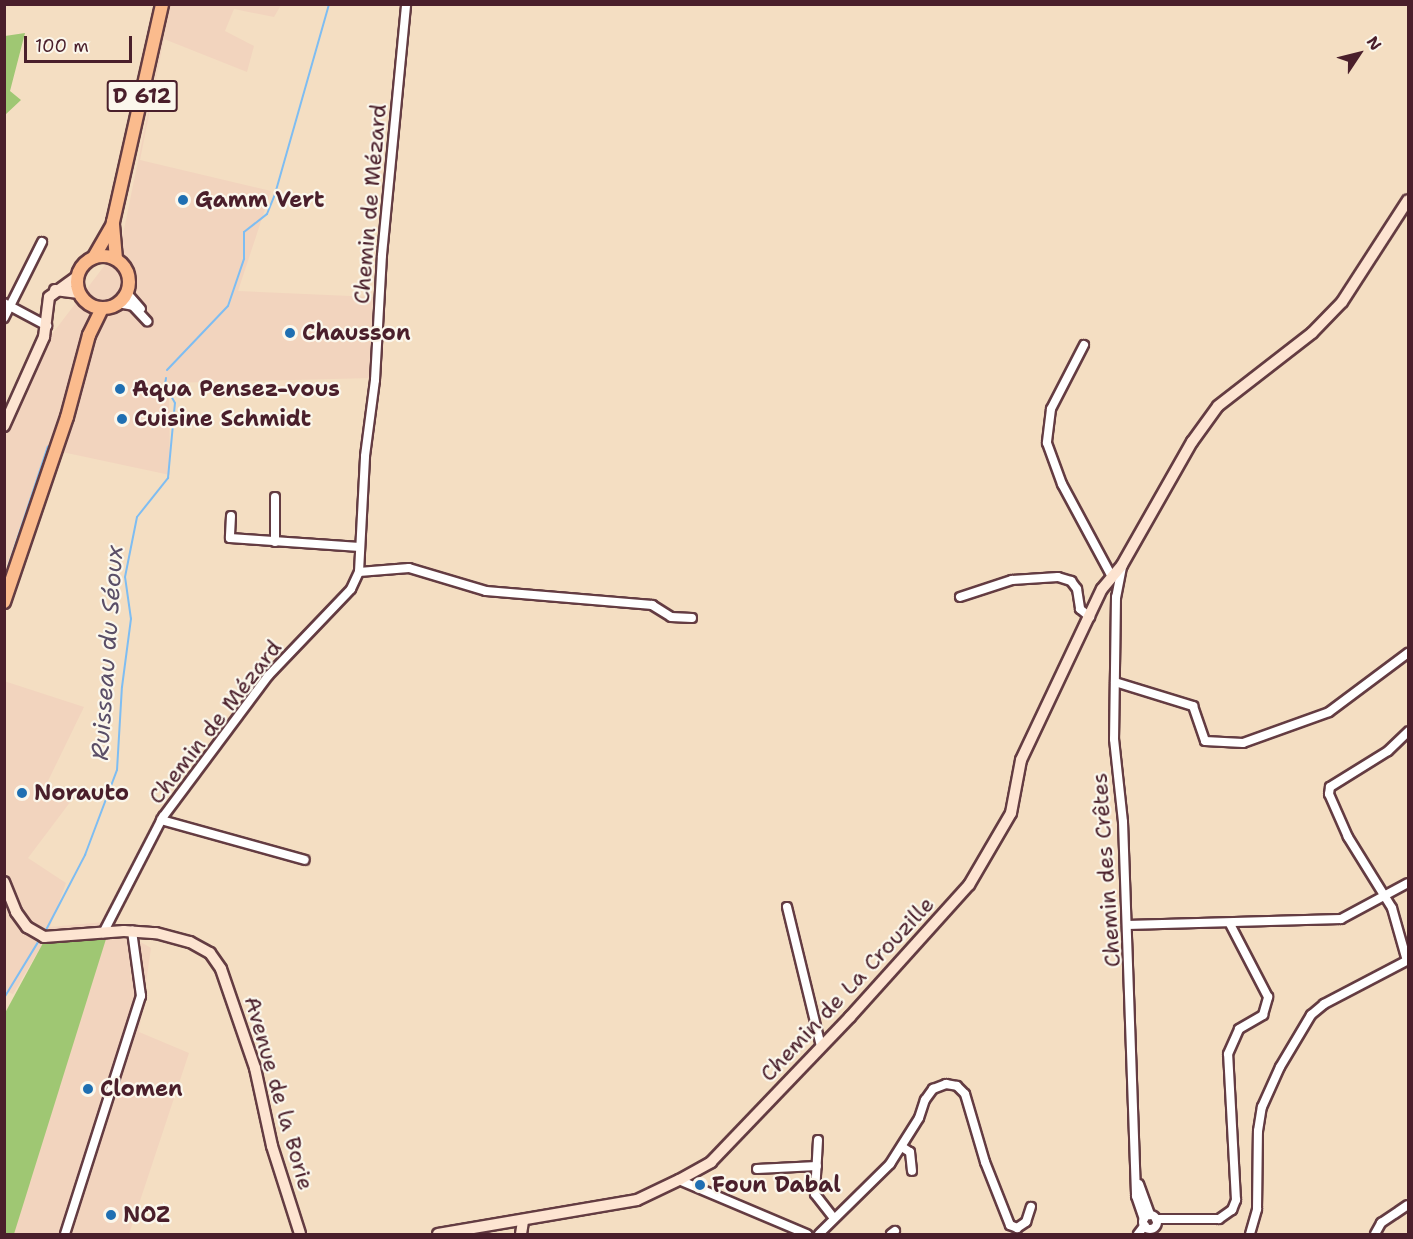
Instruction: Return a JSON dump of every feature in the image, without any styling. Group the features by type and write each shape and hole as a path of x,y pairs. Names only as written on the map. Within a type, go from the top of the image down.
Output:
{"main road":[{"name":"D 612","path":"94,257 113,222 162,4"},
{"name":"D 612","path":"113,222 116,259"},
{"path":"55,448 85,333 83,298 77,277 84,264 94,257 116,259 129,278 127,293 118,303 102,308 83,298"},
{"path":"4,602 55,448 89,335 102,308"}],"street":[{"name":"Chemin de Mézard","path":"103,933 161,820 268,676 351,589 359,572 365,456 375,380 382,255 406,4"},
{"name":"Chemin de La Crouzille","path":"438,1234 637,1200 679,1180 711,1162 821,1047 969,885 1011,813 1021,760 1090,617 1192,442 1218,406 1312,333 1342,302 1408,200"},
{"path":"4,318 7,305 42,242"},
{"path":"4,426 47,326 48,301 55,290 77,277"},
{"path":"55,290 83,298"},
{"path":"118,303 133,306 147,321 127,293"},
{"path":"7,305 47,326"},
{"path":"1084,345 1051,409 1047,443 1057,474 1113,576"},
{"path":"274,542 275,497"},
{"path":"231,516 230,538 360,547"},
{"name":"Chemin des Crêtes","path":"1122,565 1116,597 1114,739 1124,822 1136,1196 1152,1225"},
{"path":"359,572 409,568 486,591 652,605 670,616 692,618"},
{"path":"960,597 1012,580 1058,577 1071,582 1077,589 1080,609 1090,617"},
{"path":"1115,682 1193,706 1205,741 1243,743 1329,712 1408,653"},
{"path":"1250,1234 1257,1209 1258,1131 1262,1107 1280,1067 1311,1015 1323,1004 1408,961 1387,897 1334,811 1330,787 1388,751 1408,732"},
{"path":"161,820 305,860"},
{"name":"Avenue de la Borie","path":"4,882 16,912 27,927 44,938 132,932 190,942 210,953 221,969 255,1068 272,1146 300,1234"},
{"path":"1127,925 1230,924 1341,919 1387,897 1408,883"},
{"path":"787,907 821,1047"},
{"path":"1138,1234 1152,1225 1172,1221 1219,1219 1232,1210 1236,1200 1228,1054 1239,1029 1263,1015 1268,997 1230,924"},
{"path":"65,1234 141,996 132,932"},
{"path":"819,1234 902,1147 933,1089 946,1084 957,1086 970,1108 1004,1217 1017,1231 1026,1222 1031,1207"},
{"path":"818,1140 816,1194 833,1217"},
{"path":"902,1147 910,1152 912,1171"},
{"path":"757,1169 817,1166"},
{"path":"679,1180 807,1234"},
{"path":"1375,1234 1381,1223 1408,1204"},
{"path":"521,1234 524,1221"}],"shaded area":[{"path":"170,5 281,5 274,17 234,9 225,31 254,46 247,72 164,39 140,160 271,191 238,291 373,297 372,378 169,383 170,475 48,449 5,570 5,434 49,338 121,244"},
{"path":"4,681 84,707 47,783 74,797 28,858 66,883 50,927 105,922 151,948 139,1032 189,1053 129,1234 13,1234 43,943 13,994 5,991"}],"green space":[{"path":"25,33 10,91 21,100 5,115 5,36"},
{"path":"106,939 14,1234 5,1234 5,1013 43,943"}],"waterway":[{"name":"Ruisseau du Séoux","path":"167,370 228,306 244,259 244,232 267,214 275,194 329,4"},
{"name":"Ruisseau du Séoux","path":"46,930 85,855 117,770 122,687 131,619 125,577 137,517 168,478 175,403 165,385 166,378"},
{"path":"8,567 48,446"},
{"name":"Ruisseau du Séoux","path":"4,998 38,942"}],"place":[{"name":"Gamm Vert","path":"183,200"},
{"name":"Chausson","path":"290,333"},
{"name":"Aqua Pensez-vous","path":"120,389"},
{"name":"Cuisine Schmidt","path":"122,419"},
{"name":"Norauto","path":"22,793"},
{"name":"Clomen","path":"88,1089"},
{"name":"Foun Dabal","path":"700,1185"},
{"name":"NOZ","path":"111,1215"}]}
